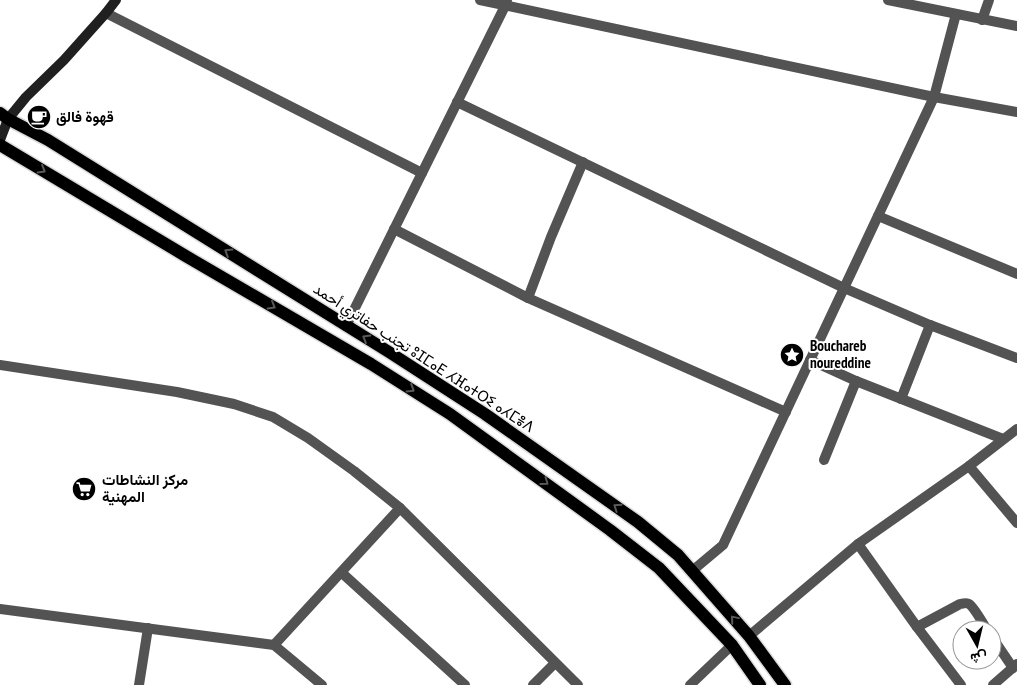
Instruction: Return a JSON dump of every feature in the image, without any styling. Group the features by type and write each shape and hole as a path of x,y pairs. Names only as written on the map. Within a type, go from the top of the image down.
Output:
{"main road":[{"path":"0,140 4,116 64,60 116,0"},
{"name":"تجنب حفاتري أحمد ⵓⵊⵎⴰⴹ ⵃⴼⴰⵜⵔⵉ ⴰⵃⵎⴻⴷ","path":"4,116 48,140 389,352 486,414 630,516 678,555 748,636 785,685"},
{"path":"0,144 184,255 371,364 450,414 610,530 659,568 732,645 760,685"}],"street":[{"path":"480,0 506,3 934,97 1017,112"},
{"path":"888,0 1017,26"},
{"path":"982,20 989,0"},
{"path":"346,326 506,3"},
{"path":"106,13 422,173"},
{"path":"692,571 723,545 934,97 956,14"},
{"path":"457,102 844,288 930,325 1017,358"},
{"path":"528,298 551,237 584,162"},
{"path":"878,216 1017,274"},
{"path":"394,230 528,298 786,412"},
{"path":"901,399 930,325"},
{"path":"810,360 856,381 1003,440"},
{"path":"0,365 177,392 234,404 273,417 308,438 400,508 578,685"},
{"path":"824,460 856,381"},
{"path":"748,636 858,544 970,466 1017,429"},
{"path":"970,466 1017,523"},
{"path":"274,645 400,508"},
{"path":"858,544 961,685"},
{"path":"342,573 465,685"},
{"path":"917,627 960,604 966,603 970,604 981,620"},
{"path":"0,608 274,645 322,685"},
{"path":"139,685 148,628"},
{"path":"690,685 732,645"},
{"path":"993,685 1015,666 1002,650"},
{"path":"533,685 555,663"}],"place":[{"name":"قهوة فالق","path":"39,117"},
{"name":"Bouchareb noureddine","path":"792,355"},
{"name":"مركز النشاطات المهنية","path":"84,489"}]}
